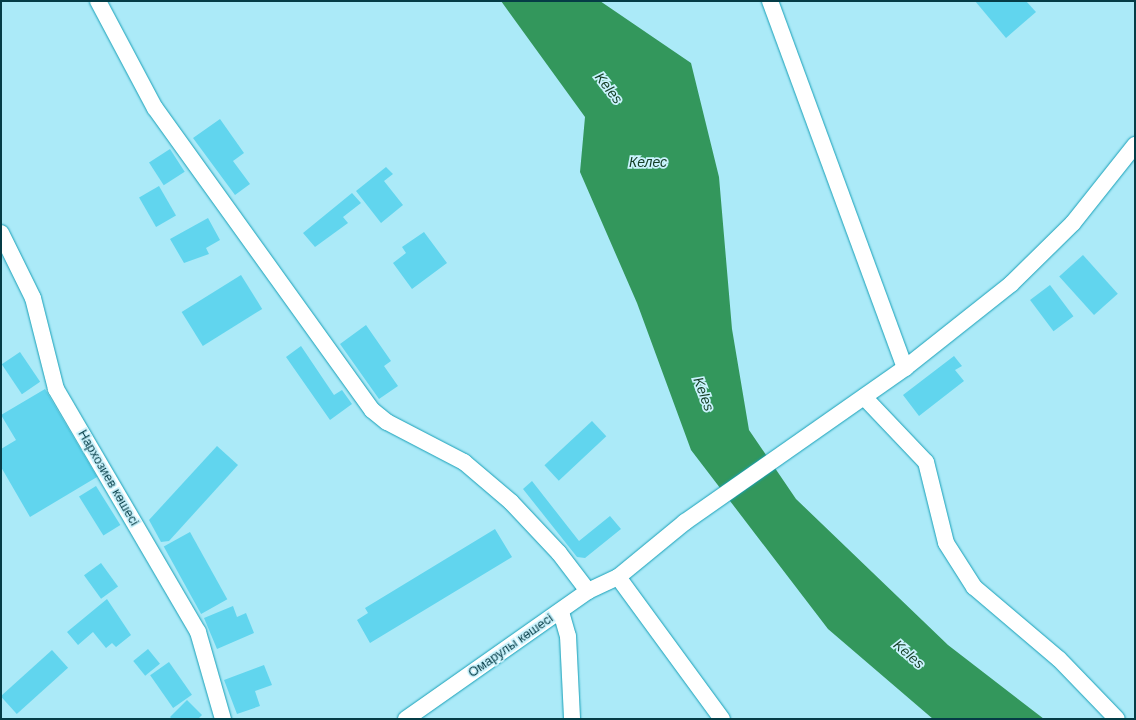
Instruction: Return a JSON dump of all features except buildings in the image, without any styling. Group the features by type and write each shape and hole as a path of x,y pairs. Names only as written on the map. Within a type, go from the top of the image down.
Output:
{"street":[{"path":"98,1 155,108 372,410 388,422 464,462 511,502 559,553 588,591"},
{"path":"770,1 905,368"},
{"name":"Омарулы көшесі","path":"406,719 561,612 588,591 618,577 685,522 905,368 1016,279 1073,223 1135,145"},
{"name":"Нархозиев көшесі","path":"1,233 33,298 56,389 198,632 223,719"},
{"path":"864,397 926,462 946,543 974,587 1059,659 1117,719"},
{"path":"618,577 722,719"},
{"path":"561,612 568,636 572,719"}],"water":[{"name":"Келес","path":"501,1 600,1 691,63 719,177 732,329 749,430 796,499 948,645 1044,719 933,719 828,629 691,450 637,303 580,172 585,117"}],"water label":[{"name":"Keles","path":"609,88"},
{"name":"Keles","path":"704,394"},
{"name":"Keles","path":"909,654"}]}
